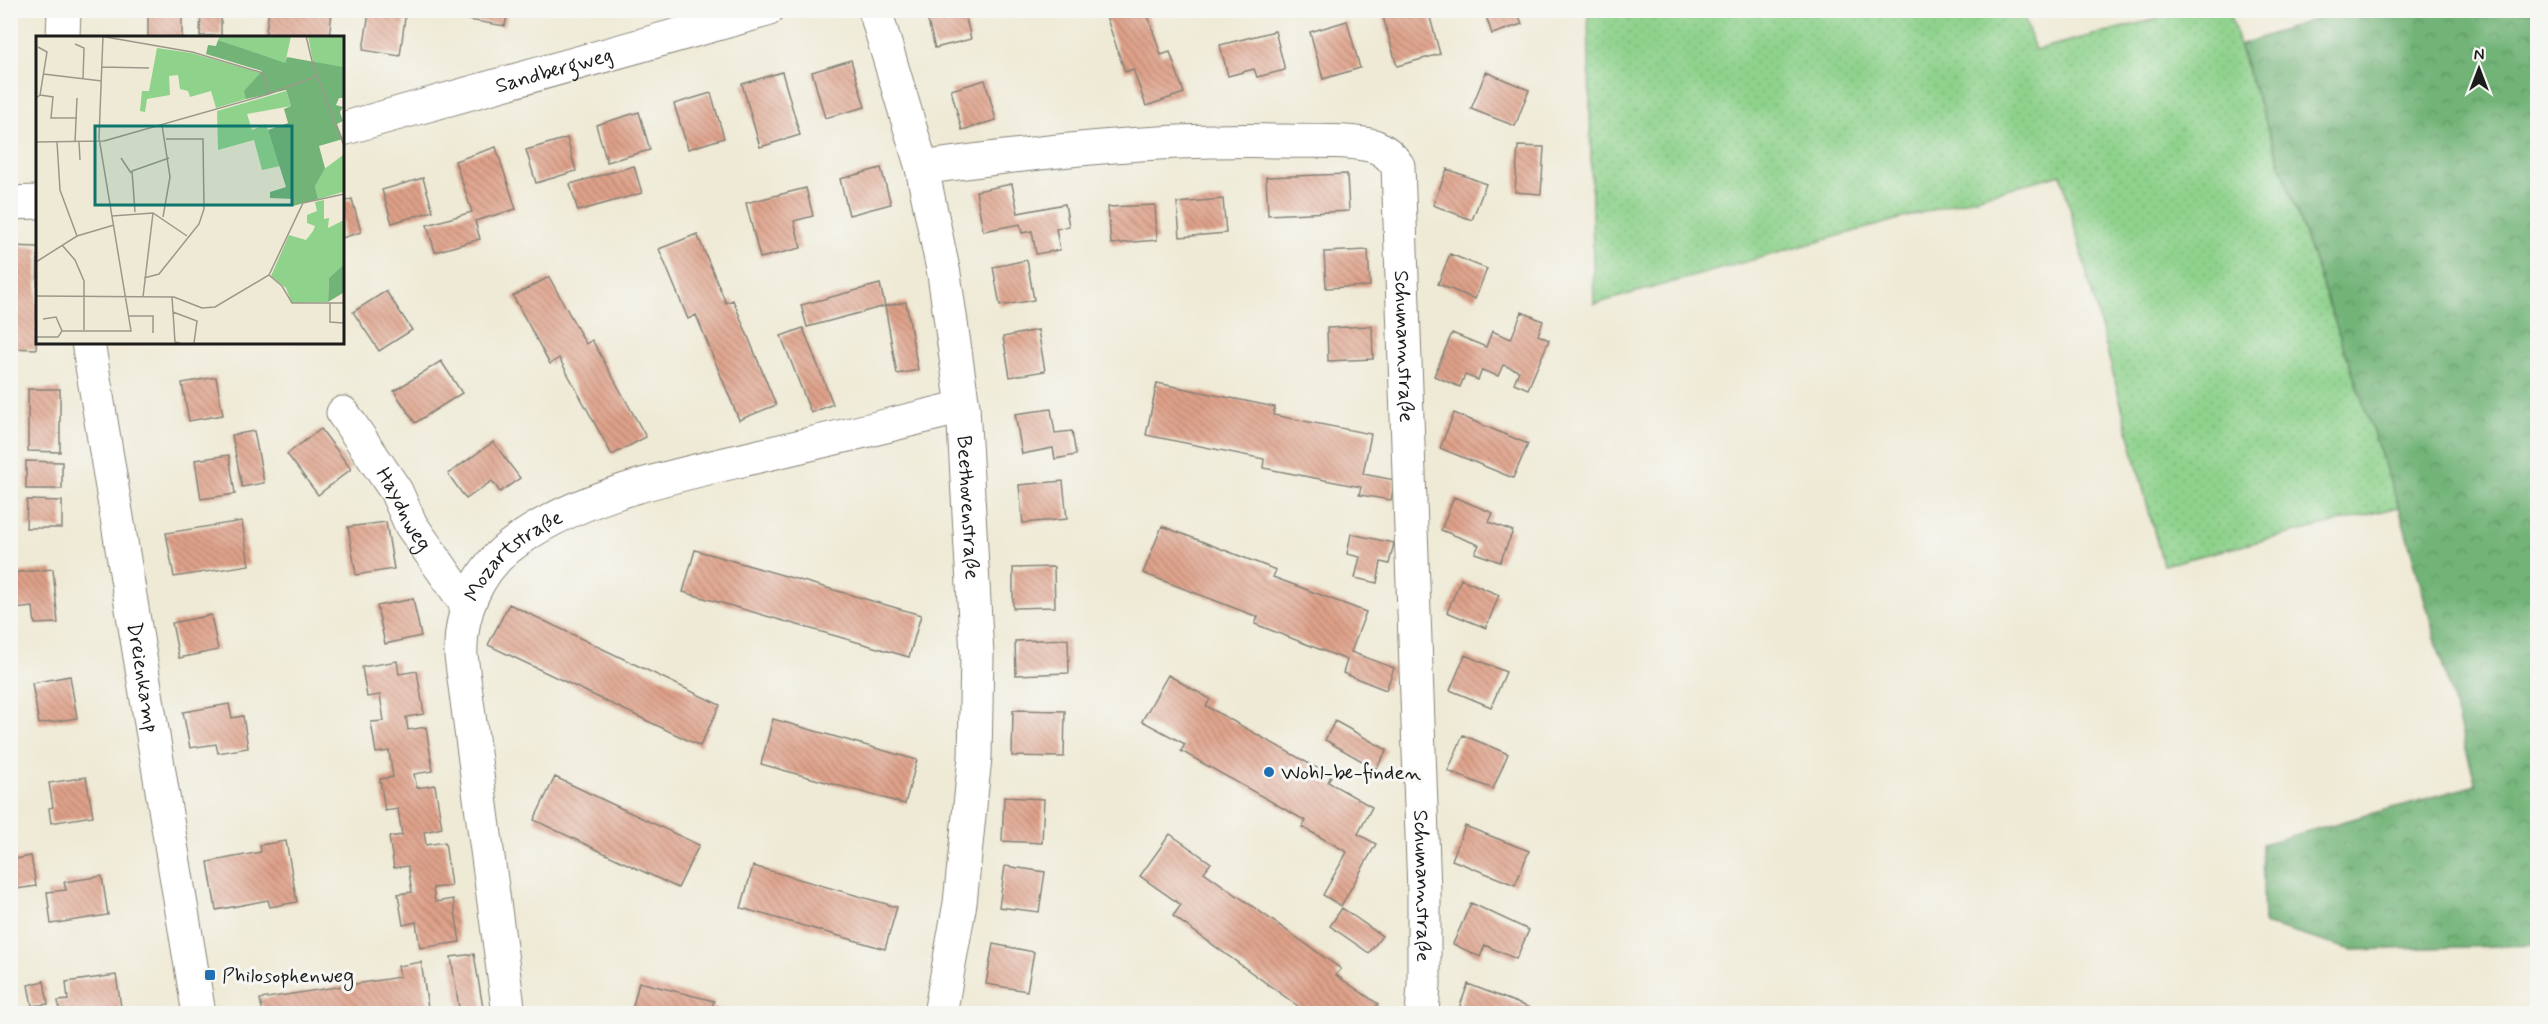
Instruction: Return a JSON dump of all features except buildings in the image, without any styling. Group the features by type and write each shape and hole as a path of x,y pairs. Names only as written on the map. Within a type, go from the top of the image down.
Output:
{"street":[{"path":"63,36 64,10"},
{"name":"Sandbergweg","path":"344,128 767,10"},
{"name":"Beethovenstraße","path":"875,10 922,168 944,274 963,407 977,655 975,757 960,903 940,1014"},
{"name":"Schumannstraße","path":"922,168 1052,150 1211,141 1333,142 1374,147 1389,154 1398,166 1401,182 1423,869 1422,1014"},
{"path":"10,203 36,202"},
{"name":"Dreienkamp","path":"88,344 199,1014"},
{"name":"Mozartstraße","path":"509,1014 460,637 467,604 486,573 507,548 548,521 586,504 690,472 963,407"},
{"name":"Haydnweg","path":"343,413 396,491 411,525 467,604"}],"green space":[{"path":"1588,11 2022,11 2035,50 2187,11 2230,11 2239,45 2399,507 2163,565 2061,174 1594,304"},
{"path":"2340,11 2537,11 2537,945 2352,950 2264,924 2262,844 2476,785 2399,507 2239,45"}],"place":[{"name":"Wohl-be-finden","path":"1269,772"},
{"name":"Philosophenweg","path":"210,975"}]}
